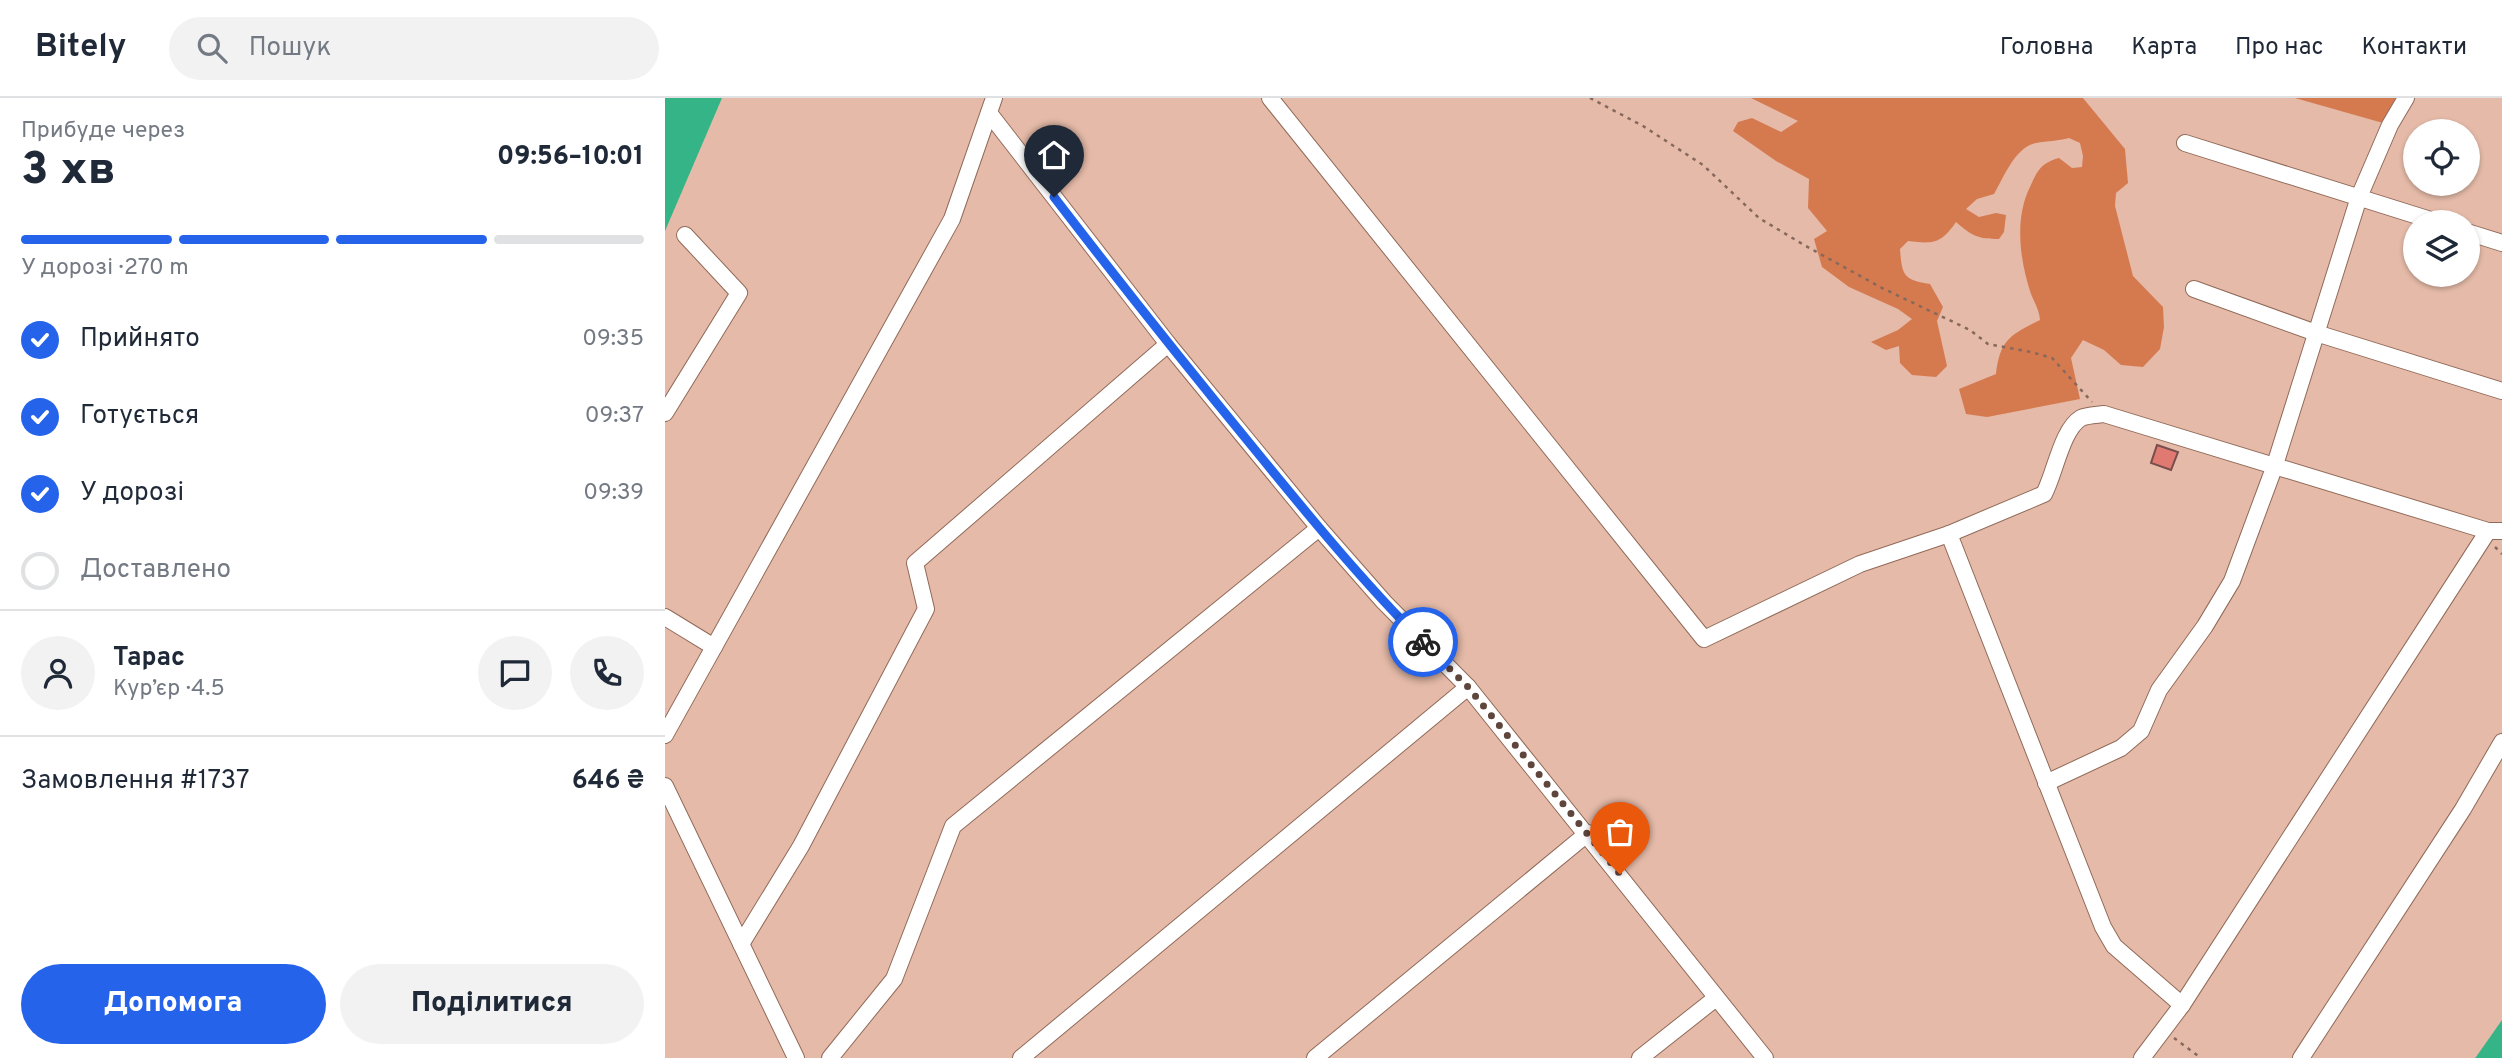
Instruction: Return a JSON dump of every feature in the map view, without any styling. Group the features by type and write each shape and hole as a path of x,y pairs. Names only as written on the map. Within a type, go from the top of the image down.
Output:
{"street":[{"path":"1269,98 1704,639 1860,564 1949,534 2044,494 2052,480 2069,429 2083,417 2104,414 2274,468 2495,531 2182,1005 2142,1058"},
{"path":"2046,783 2121,748 2141,731 2159,690 2206,626 2232,581 2274,468 2359,197 2390,125 2406,98"},
{"path":"991,106 1168,344 1384,603 1468,687 1588,833 1765,1058"},
{"path":"665,735 952,219 991,106"},
{"path":"2185,143 2403,211"},
{"path":"665,413 739,293 685,235"},
{"path":"2480,236 2502,243"},
{"path":"2194,289 2316,333 2502,391"},
{"path":"741,944 801,846 926,609 915,564 1168,344"},
{"path":"829,1058 894,979 953,826 1319,528"},
{"path":"1949,534 2103,928 2114,946 2182,1005"},
{"path":"665,617 714,647"},
{"path":"1021,1058 1468,687"},
{"path":"2301,1058 2463,809 2502,742"},
{"path":"665,786 796,1058"},
{"path":"1315,1058 1588,833"},
{"path":"1640,1058 1716,998"}],"path":[{"path":"1590,98 1643,125 1703,165 1759,218 1804,245 1882,288 1970,330 1988,344 2052,358 2104,414"},
{"path":"2165,1028 2179,1045 2201,1058"}],"shaded area":[{"path":"665,98 722,98 665,231"},
{"path":"1751,98 2083,98 2125,149 2128,183 2116,193 2115,206 2133,276 2163,307 2164,327 2160,349 2143,367 2121,365 2104,350 2083,340 2071,358 2080,399 1987,417 1966,414 1959,389 1996,374 2004,345 2014,334 2040,320 2024,268 2020,240 2025,199 2044,165 2059,158 2072,168 2082,167 2080,143 2069,138 2036,143 2022,150 1994,194 1977,199 1966,209 1979,217 1996,213 2006,215 2004,232 1999,239 1976,236 1956,222 1946,235 1936,241 1908,241 1900,249 1906,275 1930,284 1943,307 1937,321 1947,366 1936,377 1912,375 1900,363 1899,346 1886,350 1871,342 1898,330 1912,319 1898,309 1849,287 1822,267 1814,239 1827,231 1808,208 1809,179 1776,161 1733,131 1738,122 1752,118 1781,132 1798,121"},
{"path":"2295,98 2406,98 2390,125"},
{"path":"2502,1020 2502,1058 2475,1058 2476,1057"}],"building":[{"path":"2157,445 2178,452 2171,470 2151,463"}],"way so far":[{"path":"1423,642 1468,687 1620,874"}],"route":[{"path":"1054,197 1168,344 1319,528 1384,603 1423,642"}]}
